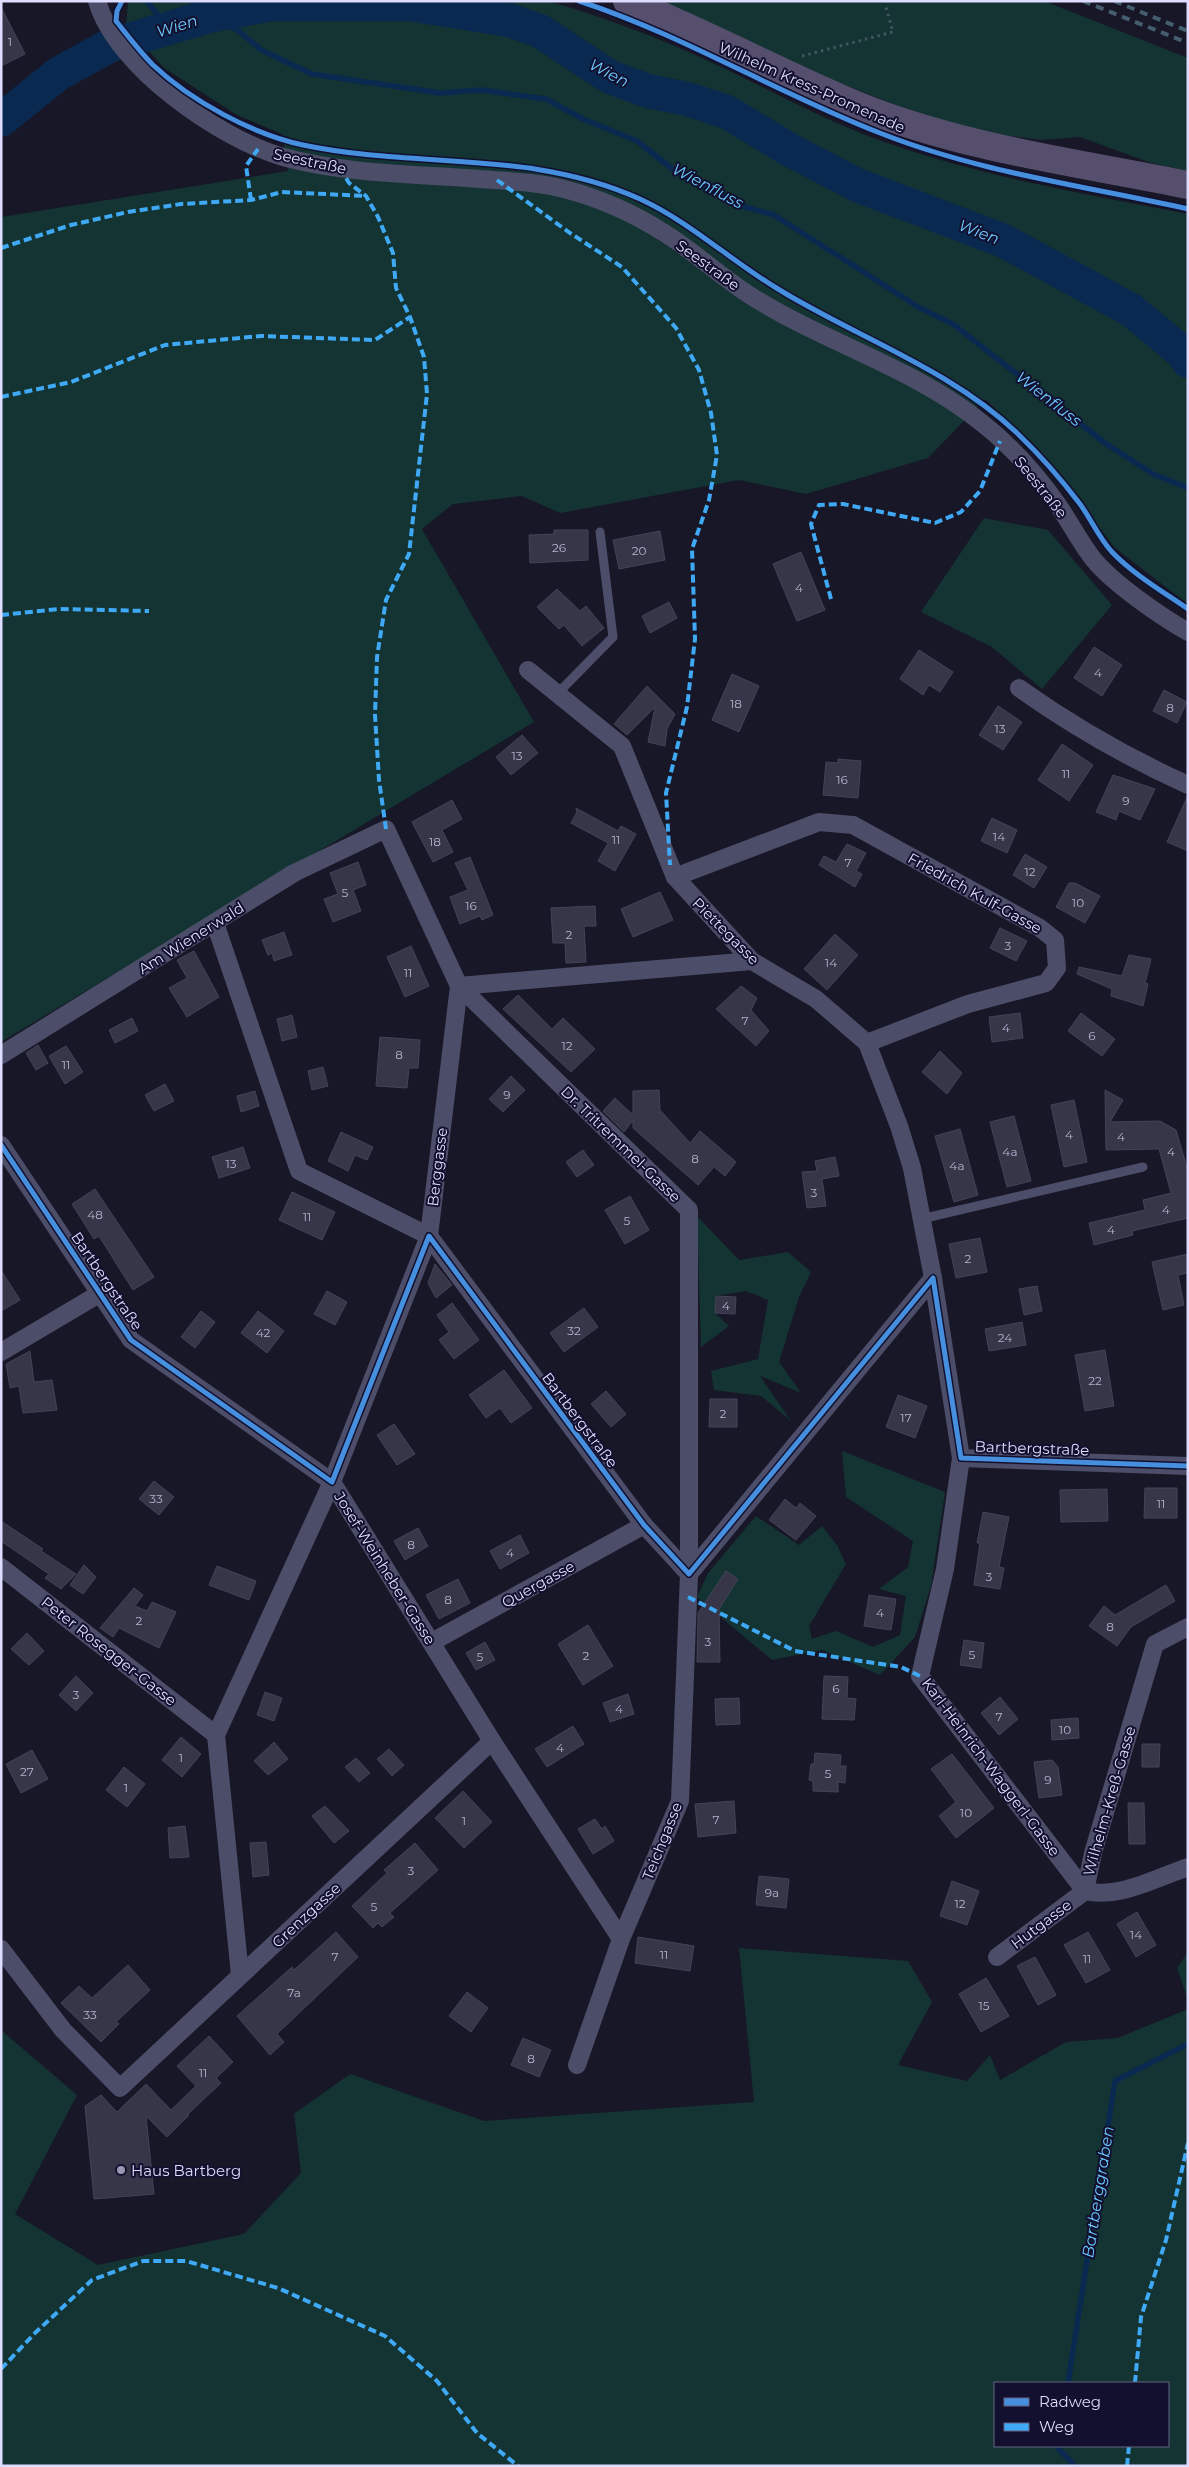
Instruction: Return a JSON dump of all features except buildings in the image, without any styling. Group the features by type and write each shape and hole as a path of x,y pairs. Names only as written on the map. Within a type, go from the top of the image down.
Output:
{"main road":[{"path":"627,1 862,107 956,138 1188,184"}],"street":[{"name":"Seestraße","path":"96,1 105,24 144,70 207,121 258,149 304,163 360,170 513,181 562,189 615,207 665,233 750,296 795,321 931,389 982,423 1023,462 1056,502 1094,561 1134,596 1188,632"},
{"name":"Piettegasse","path":"528,670 622,746 675,877 752,961 816,999 867,1043 909,1160 933,1278"},
{"path":"1019,688 1064,720 1131,759 1188,784"},
{"name":"Friedrich Kulf-Gasse","path":"675,877 820,822 853,825 1040,928 1055,940 1057,968 1046,983 1028,990 968,1004 867,1043"},
{"name":"Am Wienerwald","path":"1,1055 294,874 386,830"},
{"name":"Dr. Tritremmel-Gasse","path":"386,830 459,986 688,1210 689,1574"},
{"path":"215,924 299,1171 429,1236 332,1482"},
{"path":"459,986 752,961"},
{"name":"Berggasse","path":"429,1236 459,986"},
{"name":"Bartbergstraße","path":"1,1146 131,1340 332,1482"},
{"name":"Bartbergstraße","path":"429,1236 644,1525 689,1574"},
{"path":"689,1574 933,1278"},
{"name":"Bartbergstraße","path":"933,1278 961,1458 1188,1466"},
{"path":"1,1352 99,1294"},
{"name":"Karl-Heinrich-Waggerl-Gasse","path":"961,1458 945,1569 920,1676 1085,1891"},
{"name":"Josef-Weinheber-Gasse","path":"332,1482 492,1741 621,1939"},
{"name":"Josef-Weinheber-Gasse","path":"216,1735 332,1482"},
{"name":"Quergasse","path":"432,1642 644,1525"},
{"name":"Peter Rosegger-Gasse","path":"1,1567 216,1735"},
{"name":"Teichgasse","path":"577,2065 621,1939 680,1801 689,1574"},
{"name":"Wilhelm-Kreß-Gasse","path":"1188,1627 1155,1644 1093,1853 1085,1891 1098,1894 1116,1892 1188,1867"},
{"path":"216,1735 240,1976"},
{"name":"Grenzgasse","path":"1,1949 62,2030 120,2088 492,1741"},
{"name":"Hutgasse","path":"997,1957 1085,1891"}],"lane":[{"path":"557,694 613,637 600,532"},
{"path":"921,1219 1143,1167"}],"path":[{"path":"768,64 838,48 893,32 886,7"}],"green space":[{"path":"130,1 548,1 603,18 657,39 715,64 846,127 907,150 1026,182 1188,214 1188,604 1115,548 1038,448 985,399 928,458 806,494 739,480 560,513 522,496 453,504 422,529 534,722 1,1042 1,217 288,171 282,134 237,115 164,68 126,25 128,3"},
{"path":"656,1 1044,1 1188,58 1188,171 1151,163 1080,137 1041,140 989,133 913,112 835,81"},
{"path":"984,518 1048,530 1112,605 1042,689 992,647 921,612"},
{"path":"697,1216 739,1260 788,1252 811,1272 799,1297 779,1362 801,1393 760,1376 791,1421 761,1396 714,1390 711,1371 758,1359 768,1300 746,1291 716,1296 715,1313 729,1326 701,1347"},
{"path":"842,1451 945,1492 931,1586 915,1637 880,1675 822,1650 772,1660 697,1597 708,1573 756,1516 799,1545 822,1526 837,1545 846,1564 809,1626 812,1639 836,1631 873,1647 900,1635 906,1596 879,1589 908,1567 913,1541 846,1497"},
{"path":"739,1948 908,1961 932,2002 898,2065 967,2081 990,2055 1000,2080 1066,2042 1118,2038 1188,2009 1188,2466 1,2466 1,2030 77,2095 15,2214 98,2265 244,2234 301,2173 294,2114 350,2074 484,2121 754,2102"},
{"path":"1188,1952 1188,2000 1177,1968"}],"waterway":[{"path":"147,1 168,28"},
{"name":"Wien","path":"1,120 58,74 109,46 209,16 273,4 407,4 509,20 540,31 610,77 648,91 687,99 727,112 790,150 857,185 1004,241 1131,310 1184,354 1188,361"},
{"name":"Wienfluss","path":"209,16 239,31 261,50 312,74 440,93 482,90 546,99 583,119 637,141 675,171 738,205 774,215 920,308 953,324 1105,443 1153,474 1188,488"},
{"name":"Bartberggraben","path":"1068,2382 1115,2081 1188,2044"},
{"name":"Bartberggraben","path":"1058,2447 1075,2466"}],"railway":[{"path":"1083,1 1188,43"},
{"path":"1114,1 1188,31"}],"marked path":[{"path":"251,200 246,166 258,149"},
{"path":"340,168 349,183 366,196 378,217 393,253 396,288 410,317 424,357 427,394 409,554 386,600 377,657 375,715 379,780 386,829"},
{"path":"497,180 570,233 622,267 676,328 699,370 711,413 717,455 709,500 692,549 695,639 687,707 666,793 670,865"},
{"path":"1,248 71,225 128,212 181,204 251,200 282,192 366,196"},
{"path":"1,397 71,382 165,345 261,336 375,340 410,317"},
{"path":"831,599 811,524 819,505 843,504 935,523 961,512 980,491 1000,441"},
{"path":"1,615 59,609 149,611"},
{"path":"688,1597 795,1651 901,1667 920,1676"},
{"path":"1135,2382 1141,2317 1166,2240 1188,2143"},
{"path":"1,2369 35,2333 92,2280 143,2261 186,2261 278,2288 385,2336 437,2381 477,2433 518,2466"},
{"path":"1127,2466 1129,2447"}],"cycle path":[{"path":"122,1 117,11 116,21 153,65 185,91 204,103 263,133 303,145 346,152 388,157 515,166 557,173 599,183 658,208 778,289 933,372 991,410 1026,441 1058,476 1080,504 1112,552 1138,575 1188,609"},
{"name":"Wilhelm Kress-Promenade","path":"579,1 655,30 805,101 917,147 1032,177 1188,209"},
{"path":"1,1145 131,1340 332,1482 429,1236 644,1525 689,1574 933,1278 961,1458 1188,1466"}],"place":[{"name":"Haus Bartberg","path":"121,2170"}]}
